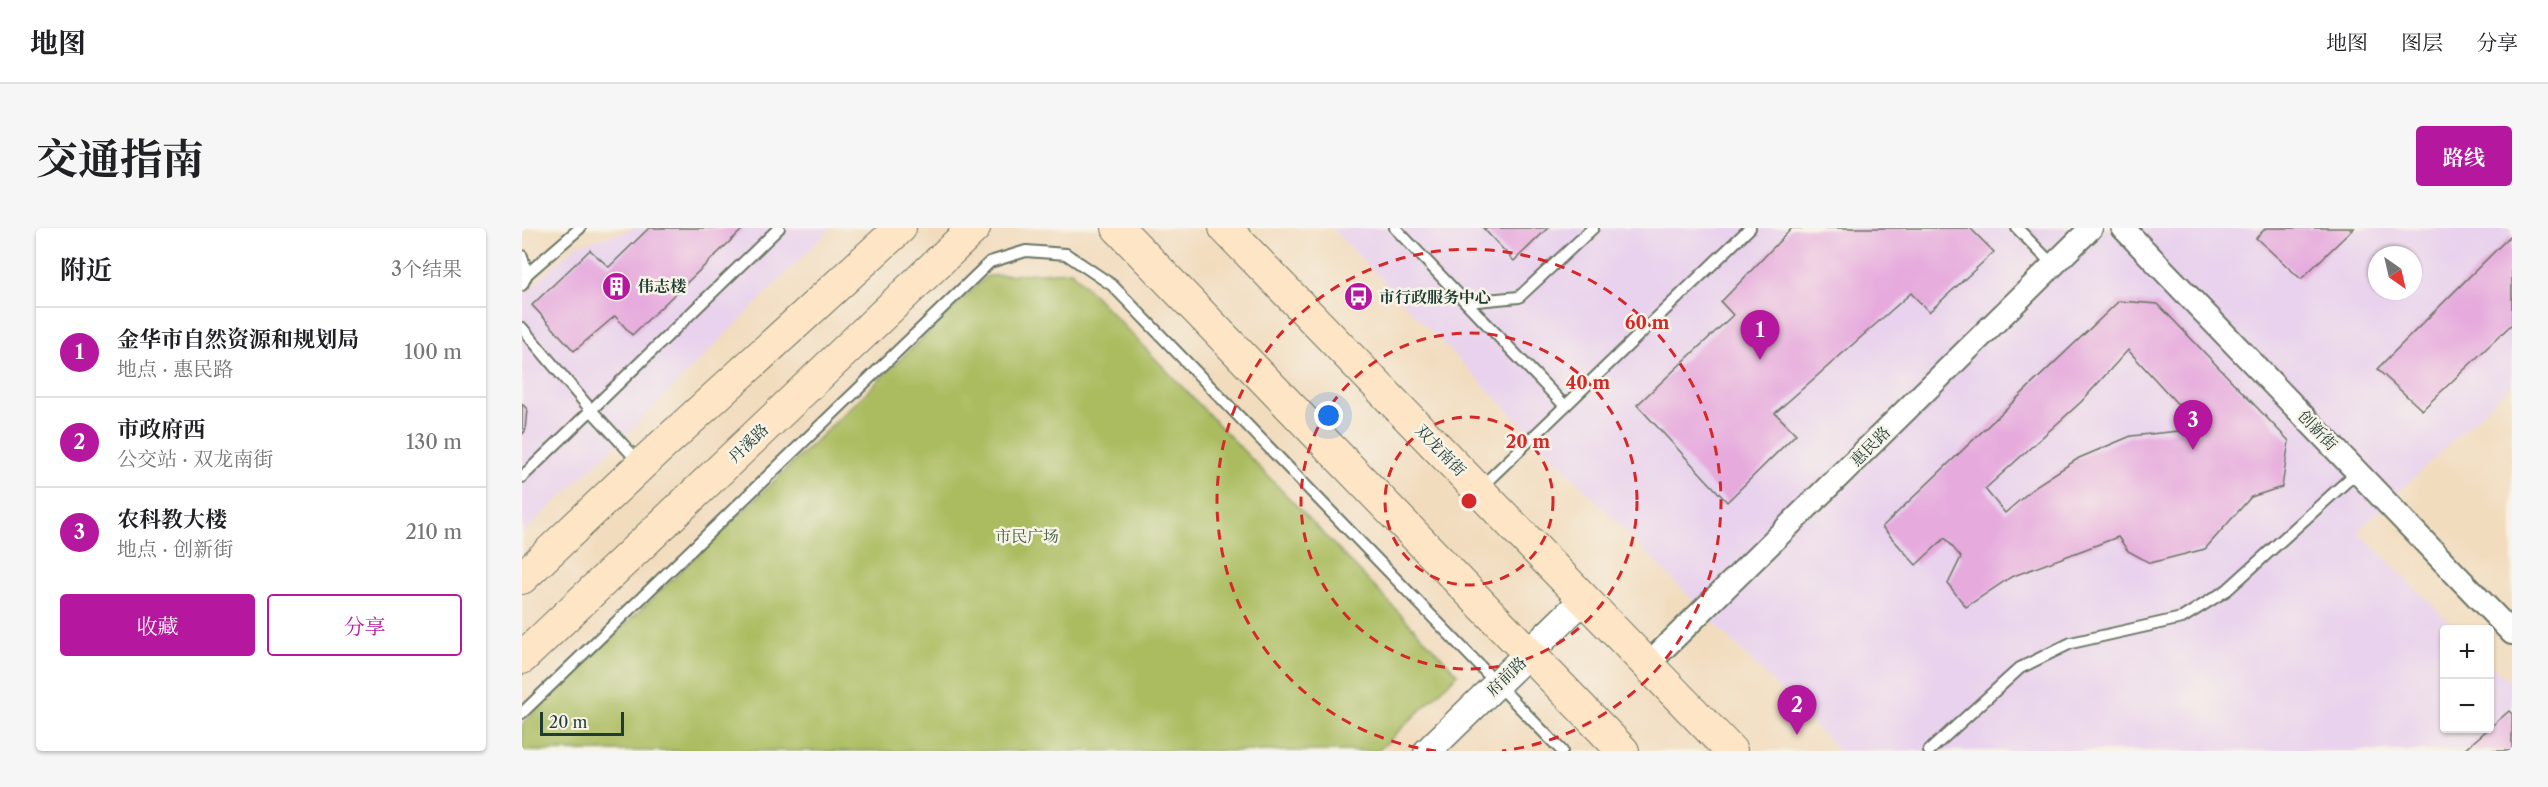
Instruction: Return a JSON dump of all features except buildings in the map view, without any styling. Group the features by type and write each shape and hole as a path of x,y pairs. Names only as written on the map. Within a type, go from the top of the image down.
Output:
{"main road":[{"path":"522,578 642,464 900,228"},
{"name":"丹溪路","path":"522,658 974,228"},
{"path":"1118,228 1623,751"},
{"name":"双龙南街","path":"1225,228 1731,751"}],"street":[{"name":"惠民路","path":"1648,664 2091,228"},
{"name":"创新街","path":"2123,228 2512,633"},
{"name":"府前路","path":"1428,751 1584,599"}],"lane":[{"path":"522,285 527,274 580,228"},
{"path":"522,477 779,228"},
{"path":"1395,228 1565,406"},
{"path":"1466,302 1519,297 1593,228"},
{"path":"1478,489 1750,228"},
{"path":"2017,228 2053,265"},
{"path":"522,713 990,262 1026,251 1066,254 1112,285 1562,751"},
{"path":"522,256 527,274"},
{"path":"522,328 591,410 642,464"},
{"path":"1929,751 2020,668 2072,643 2182,618 2227,590 2358,472"}],"shaded area":[{"path":"631,228 831,228 627,434 522,534 522,295 577,245 628,231"},
{"path":"1331,228 2512,228 2512,384 2358,531 2452,625 2440,625 2440,733 2494,733 2494,667 2512,685 2512,751 1839,751"}],"green space":[{"name":"市民广场","path":"1071,271 1458,674 1378,751 522,751 522,724 987,276"}],"place":[{"name":"伟志楼","path":"617,286"},
{"name":"市行政服务中心","path":"1358,297"},
{"name":"金华市自然资源和规划局","path":"1760,360"},
{"name":"农科教大楼","path":"2193,450"},
{"name":"市政府西","path":"1797,735"}]}
